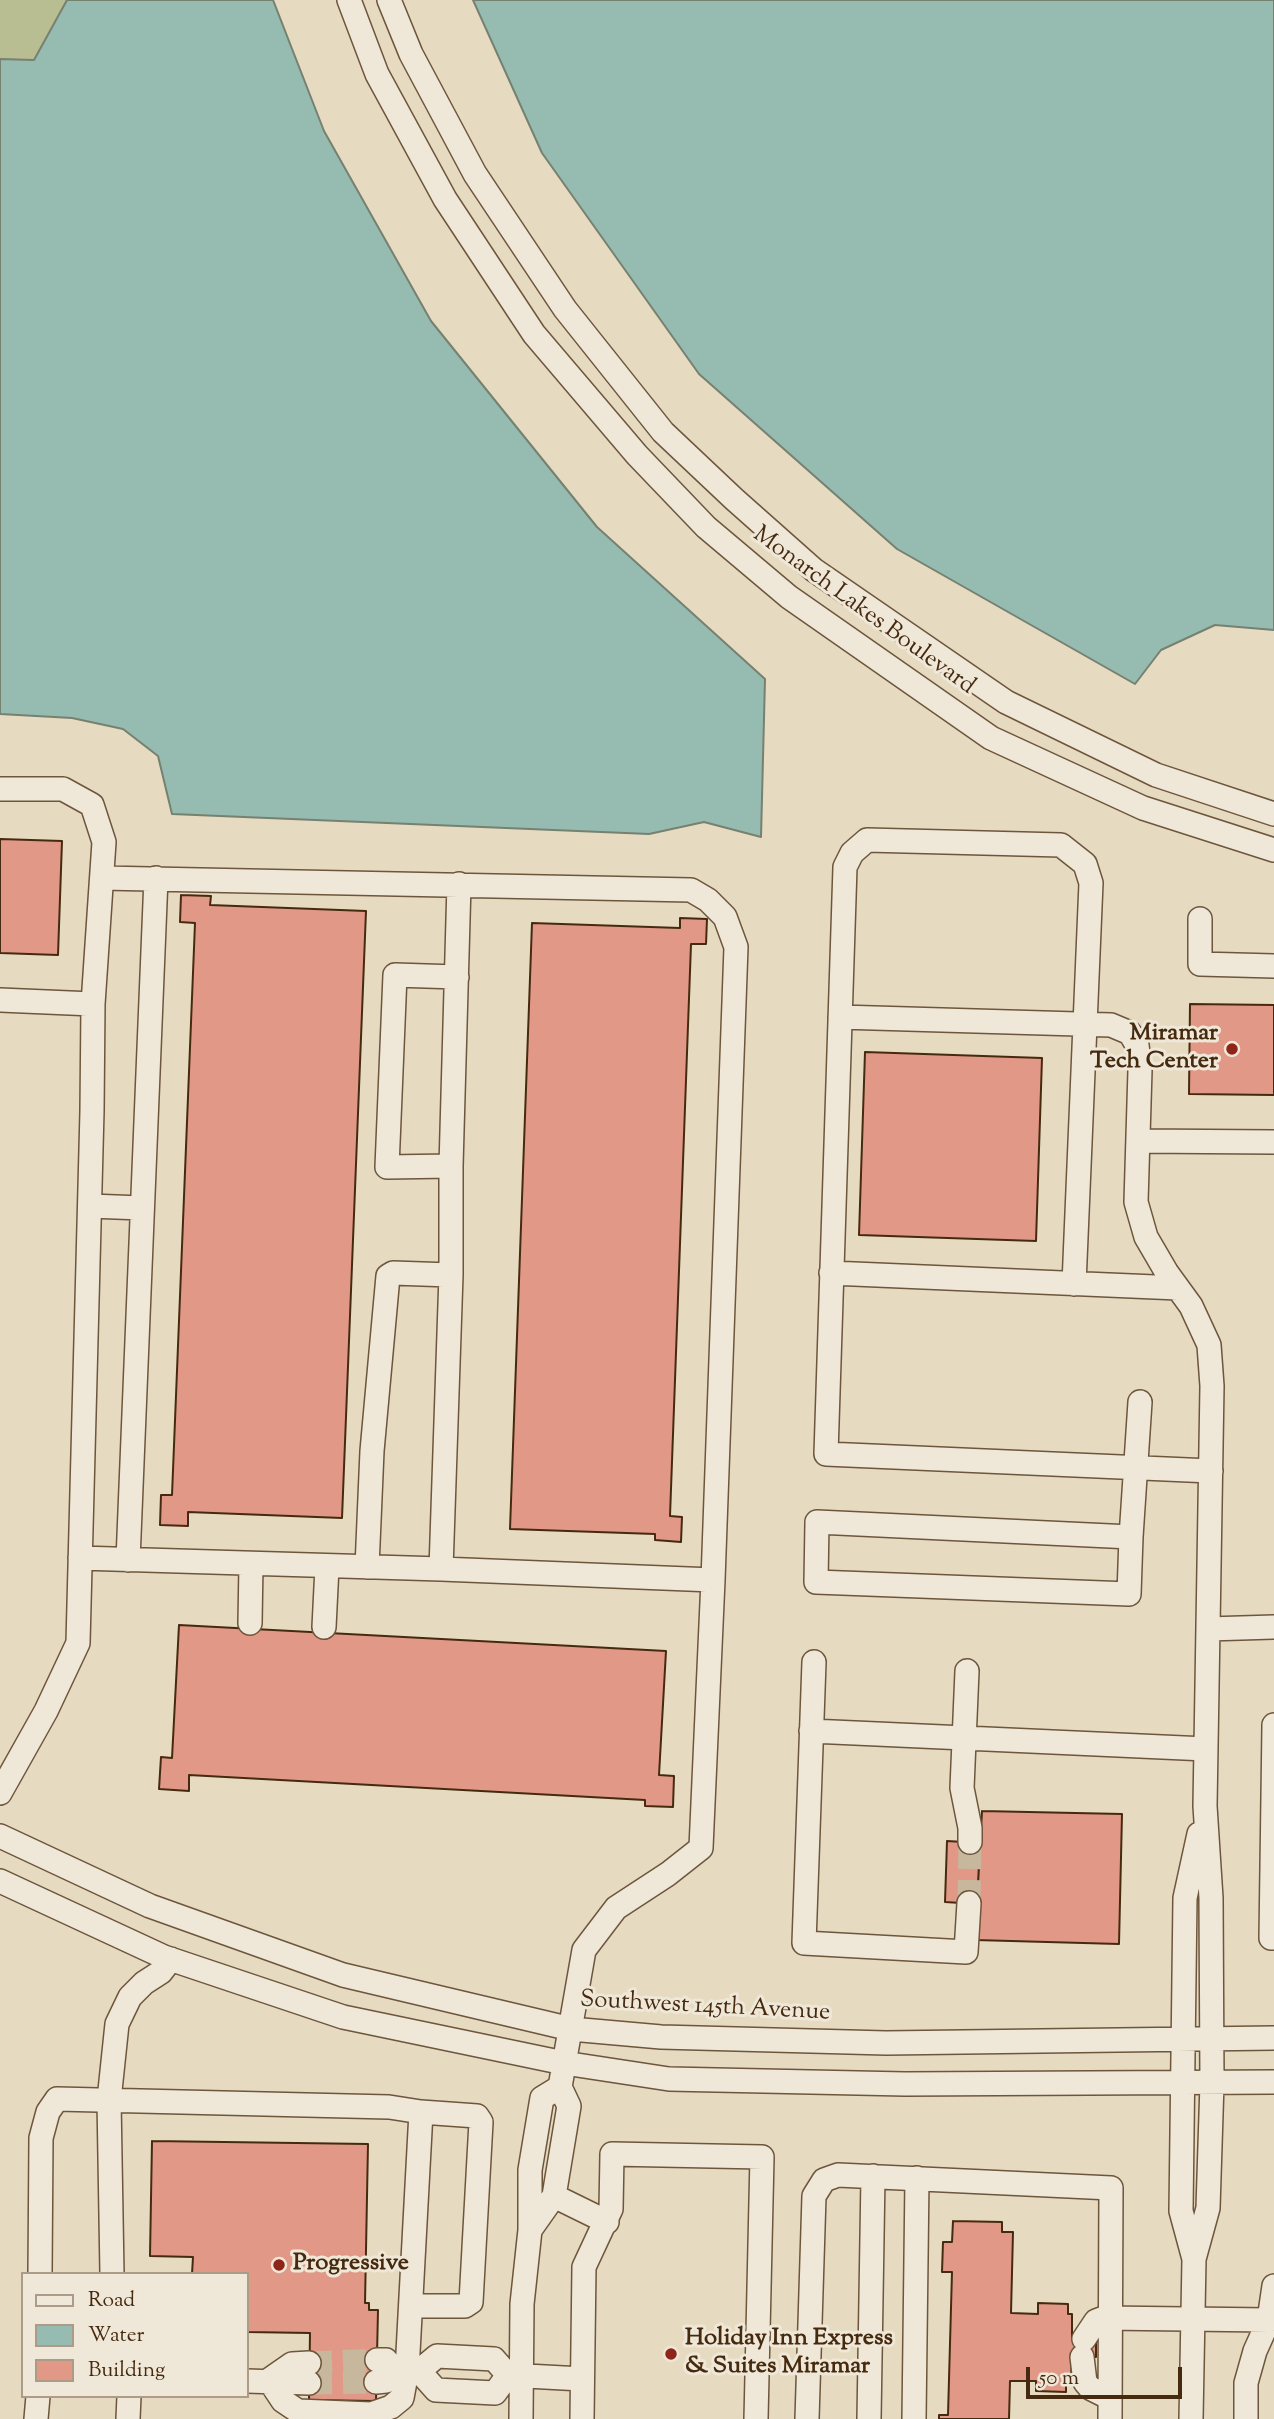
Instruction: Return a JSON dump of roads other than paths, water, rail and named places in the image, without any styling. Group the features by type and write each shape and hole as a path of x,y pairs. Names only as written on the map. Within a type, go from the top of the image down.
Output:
{"street":[{"name":"Monarch Lakes Boulevard","path":"349,0 377,74 444,199 534,334 637,455 706,527 789,597 991,738 1143,808 1274,850"},
{"name":"Monarch Lakes Boulevard","path":"389,0 411,54 475,174 565,309 663,432 734,499 814,570 1006,702 1156,775 1274,814"},
{"path":"0,789 63,789 92,805 104,842 93,1004 78,1643 46,1711 0,1793"},
{"path":"1074,1284 1091,883 1085,864 1061,845 867,840 852,853 845,867 825,1454 1210,1471"},
{"path":"102,877 691,890 708,900 725,916 736,947 701,1848 668,1874 616,1908 584,1950 559,2087 569,2106 555,2196 530,2230"},
{"path":"128,1560 156,878"},
{"path":"441,1569 451,1275 458,884"},
{"path":"1200,919 1200,964 1274,966"},
{"path":"451,1166 387,1167 395,975 457,977"},
{"path":"0,1000 93,1004"},
{"path":"840,1017 1111,1025 1130,1033 1137,1045 1140,1070 1136,1202 1146,1237 1191,1306 1209,1345 1212,1386 1205,1805 1211,1898 1212,2083 1208,2208 1194,2259 1191,2419"},
{"path":"1138,1141 1274,1142"},
{"path":"90,1206 142,1208"},
{"path":"368,1567 372,1451 388,1276 393,1273 451,1275"},
{"path":"831,1273 1178,1288"},
{"path":"1131,1537 817,1522 816,1582 1129,1594 1139,1402"},
{"path":"80,1558 713,1580"},
{"path":"250,1623 251,1564"},
{"path":"324,1627 327,1567"},
{"path":"1208,1629 1274,1627"},
{"path":"814,1662 804,1943 967,1952 969,1903"},
{"path":"967,1671 962,1788 970,1842"},
{"path":"1274,1726 1271,1924 1271,1938 1274,1938"},
{"path":"811,1731 1206,1749"},
{"path":"1194,2259 1181,2211 1185,1898 1205,1805"},
{"name":"Southwest 145th Avenue","path":"0,1836 150,1906 343,1975 571,2029 661,2036 886,2043 1274,2038"},
{"path":"0,1881 171,1959 343,2017 564,2063 669,2079 905,2084 1274,2082"},
{"path":"112,2272 109,2100 117,2024 130,1997 144,1983 161,1972 171,1959"},
{"path":"521,2419 515,2375 530,2230 530,2170 542,2098 559,2087"},
{"path":"40,2272 41,2138 48,2112 57,2099 389,2107 477,2116 481,2122 481,2136 471,2302 465,2306 411,2306"},
{"path":"309,2373 292,2364 258,2380 298,2411 371,2414 391,2407 402,2398 395,2371 411,2306 421,2112"},
{"path":"582,2419 584,2267 611,2209 612,2154 762,2157 756,2419"},
{"path":"807,2419 814,2196 824,2180 838,2175 1111,2188 1110,2408"},
{"path":"869,2419 873,2176"},
{"path":"914,2419 917,2178"},
{"path":"555,2196 607,2222"},
{"path":"1246,2419 1246,2383 1255,2351 1271,2328 1274,2286"},
{"path":"1110,2408 1085,2382 1083,2348 1096,2321 1110,2318 1193,2319 1271,2328"},
{"path":"395,2371 437,2356 494,2359 515,2375 582,2379"},
{"path":"395,2371 436,2390 483,2393 495,2393 515,2375"},
{"path":"36,2419 38,2398"},
{"path":"128,2398 128,2419"}],"water":[{"path":"67,0 273,0 324,131 431,321 597,527 765,679 761,837 704,822 649,834 172,814 158,756 123,729 72,718 0,714 0,59 34,60"},
{"path":"473,0 1274,0 1274,630 1215,625 1161,650 1135,684 897,549 699,374 542,153"}],"tunnel":[{"path":"969,1903 970,1842"},
{"path":"309,2363 377,2360"},
{"path":"309,2383 376,2382"}],"place":[{"name":"Miramar Tech Center","path":"1232,1049"},
{"name":"Progressive","path":"279,2265"},
{"name":"Holiday Inn Express & Suites Miramar","path":"671,2354"}]}
